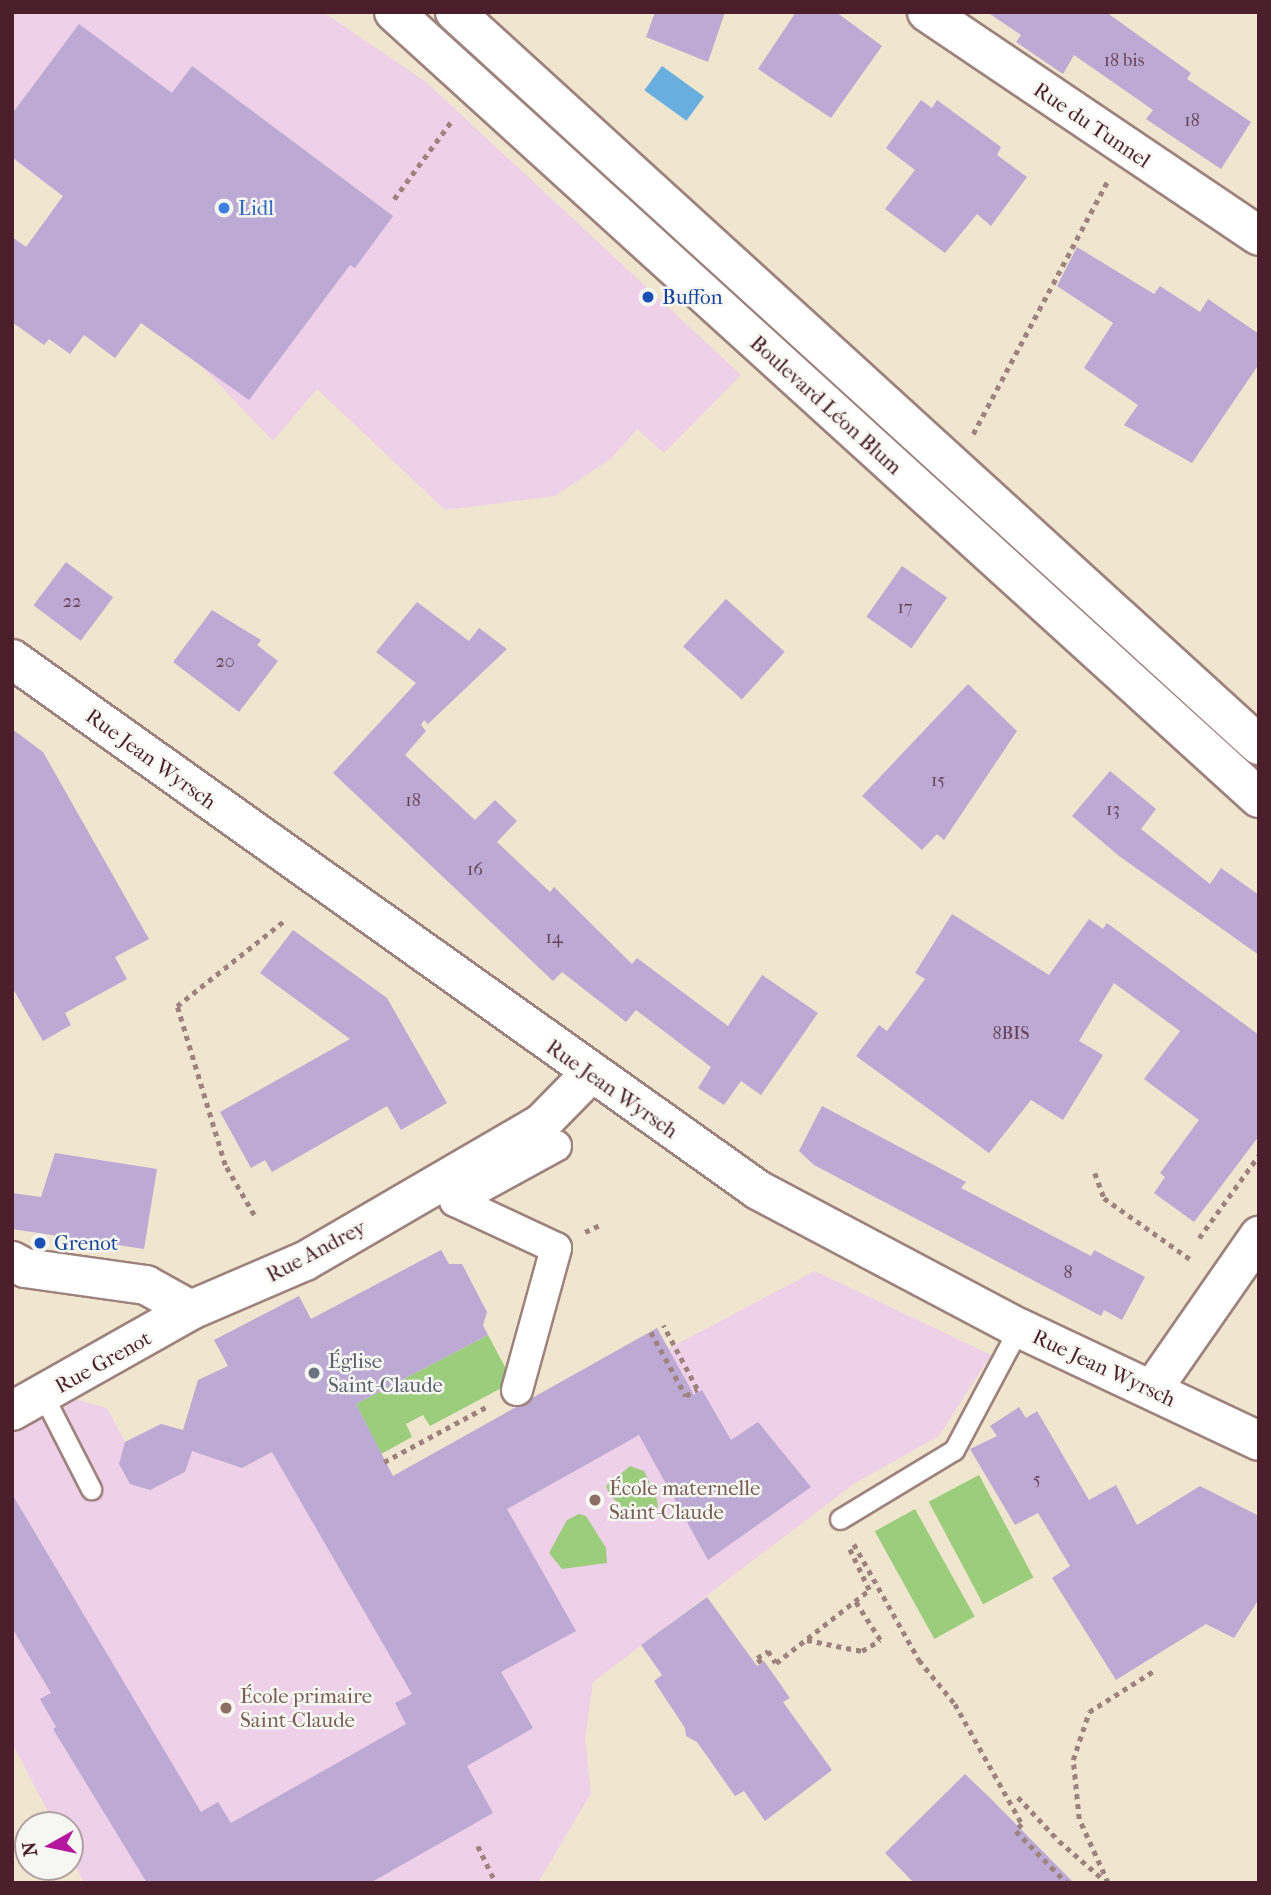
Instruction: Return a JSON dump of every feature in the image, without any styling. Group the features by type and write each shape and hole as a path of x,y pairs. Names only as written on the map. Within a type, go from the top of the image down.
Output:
{"street":[{"name":"Boulevard Léon Blum","path":"394,12 1259,798"},
{"name":"Boulevard Léon Blum","path":"455,12 1218,708"},
{"name":"Rue du Tunnel","path":"927,12 1259,236"},
{"name":"Rue Jean Wyrsch","path":"12,659 590,1075 791,1210 1019,1328 1259,1441"},
{"path":"1218,708 1259,737"},
{"path":"1218,708 1259,745"},
{"path":"1195,741 1259,783"},
{"name":"Rue Andrey","path":"191,1310 305,1261 542,1123 590,1075"},
{"path":"517,1390 556,1248 455,1201 556,1146"},
{"path":"1153,1390 1259,1236"},
{"path":"18,1264 146,1285 191,1310"},
{"name":"Rue Grenot","path":"28,1403 191,1310"}],"lane":[{"path":"840,1519 954,1450 1019,1328"},
{"path":"28,1403 91,1489"}],"path":[{"path":"394,199 454,117"},
{"path":"966,447 1113,172"},
{"path":"254,1215 225,1165 177,1006 284,921"},
{"path":"1199,1238 1259,1155"},
{"path":"1095,1173 1104,1198 1203,1268"},
{"path":"651,1332 686,1395 697,1389 663,1325"},
{"path":"384,1462 517,1390"},
{"path":"761,1663 757,1658 768,1651 776,1663 869,1590 847,1549 850,1538 919,1660 955,1704 1022,1824 1016,1831 1067,1883"},
{"path":"806,1640 862,1651 880,1640 856,1601"},
{"path":"1108,1883 1079,1819 1073,1760 1089,1712 1155,1670"},
{"path":"1018,1797 1059,1842 1108,1883"},
{"path":"478,1846 496,1883"}],"shaded area":[{"path":"12,12 323,12 426,82 741,375 664,453 637,429 612,458 555,496 445,510 317,389 273,441 190,354 173,279 12,158"},
{"path":"815,1271 991,1355 939,1436 855,1483 593,1682 585,1738 591,1793 538,1883 84,1883 84,1811 48,1811 12,1743 12,1433 74,1399 107,1408 125,1442 119,1464 131,1484 149,1490 185,1472 188,1448 242,1468 272,1452 286,1475 371,1431 391,1478 658,1354"}],"green space":[{"path":"488,1335 513,1382 430,1426 423,1415 406,1424 412,1437 381,1454 356,1404"},
{"path":"630,1466 644,1471 656,1496 658,1506 647,1521 633,1518 610,1495 606,1486"},
{"path":"979,1475 1033,1577 983,1604 929,1502"},
{"path":"915,1509 975,1617 934,1639 875,1531"},
{"path":"579,1514 586,1516 606,1548 607,1563 562,1569 549,1553 567,1520"}],"water":[{"path":"662,66 704,97 686,121 644,90"}],"building":[{"path":"655,12 725,12 708,62 646,37"},
{"path":"796,12 836,12 882,46 831,118 758,69"},
{"path":"987,12 1106,12 1191,73 1187,79 1251,122 1221,169 1146,119 1153,110 1074,55 1063,74 1016,42 1021,35"},
{"name":"Lidl","path":"79,24 172,93 192,66 393,216 355,268 350,265 249,400 141,323 115,358 84,335 70,354 49,339 44,345 12,322 12,237 26,247 63,196 12,157 12,114"},
{"path":"921,100 932,108 937,100 1001,147 997,155 1027,177 991,226 977,214 945,253 885,209 915,170 886,148"},
{"path":"1077,247 1154,294 1160,286 1200,312 1208,299 1259,334 1259,364 1192,463 1124,425 1138,405 1084,368 1113,323 1057,286"},
{"path":"66,562 113,598 81,641 34,605"},
{"path":"902,566 947,598 911,648 866,617"},
{"path":"726,599 785,652 742,699 683,647"},
{"path":"417,602 469,641 479,628 507,649 428,724 424,720 421,725 426,731 405,755 475,820 495,800 517,821 497,842 550,892 554,887 632,964 637,958 728,1026 762,975 818,1013 761,1095 741,1081 724,1105 698,1088 711,1067 636,1010 626,1022 562,972 553,981 333,773 416,683 376,652"},
{"path":"212,610 261,640 257,645 278,661 239,712 173,662"},
{"path":"968,684 1017,731 944,840 937,834 922,850 862,796"},
{"path":"12,729 43,752 149,939 115,957 127,979 65,1013 71,1025 43,1041 12,987"},
{"path":"1110,771 1156,809 1141,829 1210,884 1221,868 1259,895 1259,955 1119,856 1072,816"},
{"path":"952,914 1049,975 1089,919 1103,929 1107,923 1259,1035 1259,1136 1194,1222 1154,1193 1165,1177 1160,1173 1199,1120 1144,1079 1180,1031 1114,983 1079,1041 1103,1055 1063,1120 1031,1100 989,1153 856,1056 879,1025 887,1031 925,979 915,973"},
{"path":"293,930 387,998 447,1103 401,1130 387,1106 272,1172 265,1160 251,1168 220,1112 350,1039 260,973"},
{"path":"822,1106 966,1182 961,1188 1091,1256 1094,1250 1145,1277 1122,1320 1104,1310 1101,1316 814,1165 799,1151"},
{"path":"55,1153 157,1169 144,1249 12,1229 12,1193 41,1197"},
{"path":"441,1250 449,1264 462,1264 487,1312 483,1325 488,1335 356,1404 393,1476 657,1328 694,1395 702,1390 731,1440 758,1422 811,1487 708,1560 639,1435 507,1509 576,1631 501,1672 533,1728 467,1766 493,1813 370,1883 147,1883 53,1729 56,1727 40,1699 51,1693 12,1628 12,1494 201,1812 218,1802 231,1823 406,1724 395,1703 412,1694 272,1452 242,1468 192,1451 185,1472 150,1490 130,1484 119,1464 125,1442 161,1424 183,1430 198,1380 228,1366 214,1340 299,1296 311,1319"},
{"path":"1019,1407 1026,1418 1037,1411 1089,1500 1116,1485 1137,1525 1200,1486 1259,1516 1259,1599 1234,1638 1206,1624 1116,1680 1052,1578 1070,1566 1038,1513 1015,1525 970,1449 997,1436 990,1426"},
{"path":"707,1597 757,1666 764,1661 790,1698 783,1702 832,1770 765,1821 744,1791 735,1796 697,1742 686,1736 685,1728 654,1681 662,1675 641,1645"},
{"path":"965,1774 1074,1883 914,1883 885,1853"}],"place":[{"name":"Lidl","path":"224,208"},
{"name":"Buffon","path":"648,297"},
{"name":"Grenot","path":"40,1243"},
{"name":"Église Saint-Claude","path":"314,1373"},
{"name":"École maternelle Saint-Claude","path":"595,1500"},
{"name":"École primaire Saint-Claude","path":"226,1708"}]}
